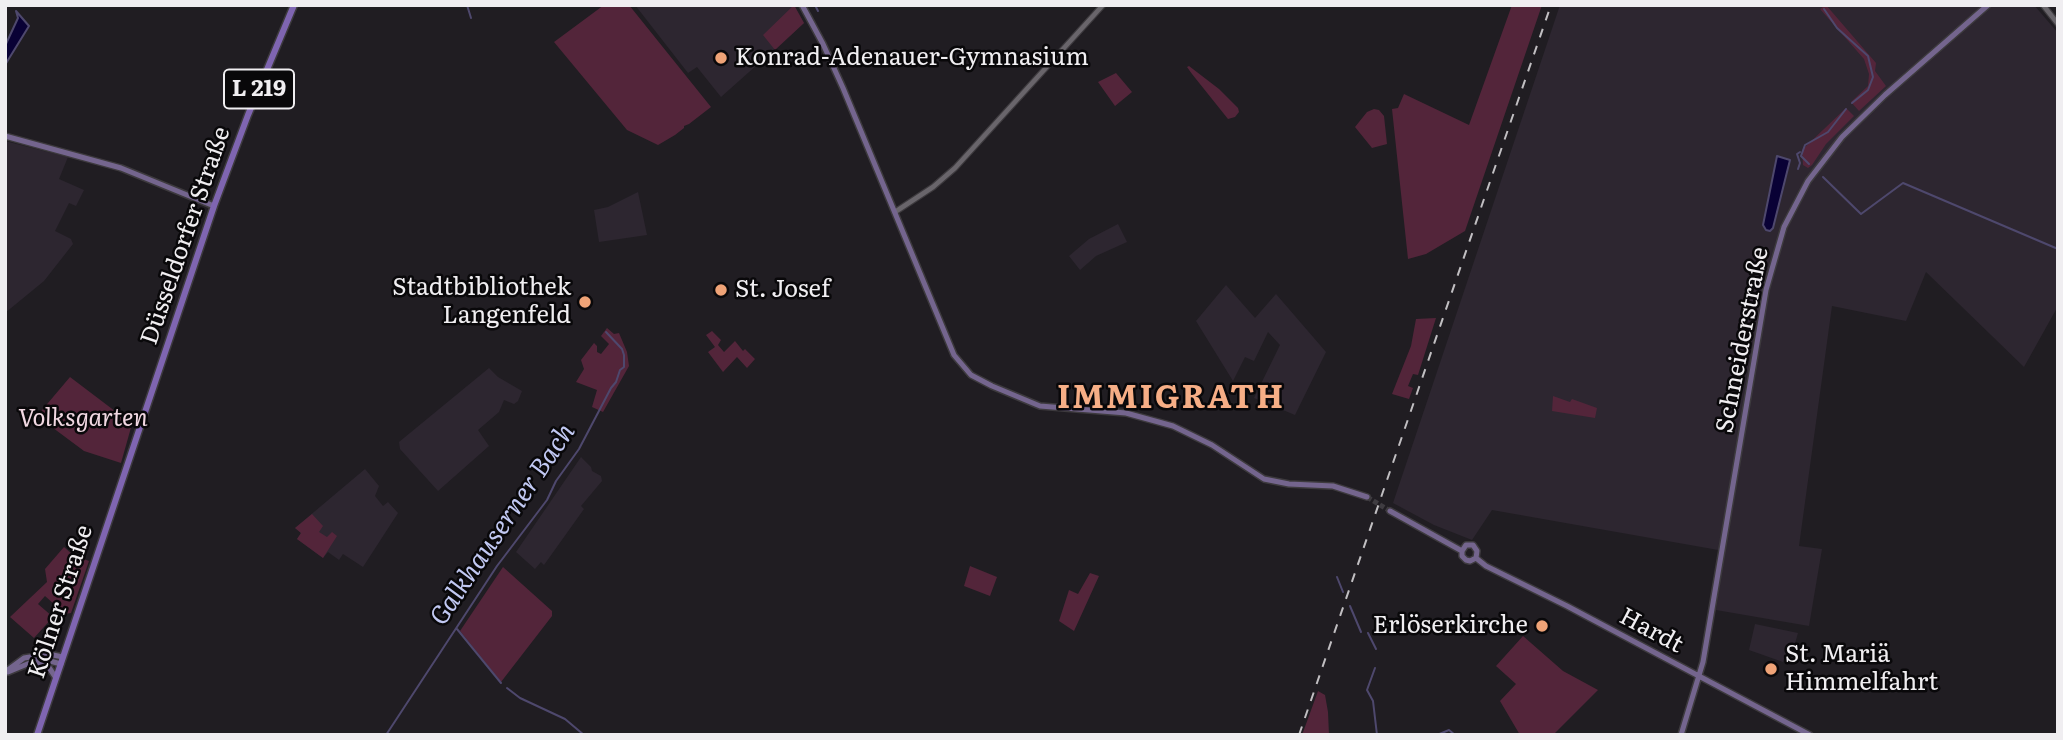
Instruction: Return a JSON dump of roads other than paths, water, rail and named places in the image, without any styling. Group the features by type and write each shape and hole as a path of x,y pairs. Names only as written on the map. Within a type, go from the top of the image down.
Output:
{"main road":[{"name":"Düsseldorfer Straße","path":"121,481 214,206 294,5"},
{"path":"802,5 839,79 954,355 962,366 981,381 1040,406 1100,410 1151,418 1196,437 1265,479 1289,484 1333,486 1367,497"},
{"name":"Schneiderstraße","path":"1681,735 1699,676 1766,290 1789,216 1814,172 1848,131 1988,5"},
{"path":"5,136 121,168 214,206"},
{"name":"Kölner Straße","path":"37,735 121,481"},
{"path":"1390,511 1462,551 1466,560 1476,558 1478,551 1473,545 1466,545 1462,551"},
{"name":"Hardt","path":"1476,558 1486,566 1810,735"},
{"path":"5,673 24,657 48,654 62,661"},
{"path":"5,673 31,662 62,661"},
{"path":"31,662 48,666 56,678"}],"street":[{"path":"895,212 955,169 1103,5"},
{"path":"2043,5 2058,24"}],"waterway":[{"path":"467,5 471,18"},
{"path":"815,5 818,11"},
{"path":"1824,9 1837,28 1868,56 1873,77 1868,90 1852,103"},
{"path":"1809,164 1801,156 1805,145 1828,132 1846,109"},
{"path":"1798,169 1800,163 1797,154 1800,152"},
{"path":"1823,177 1861,214 1903,183 2058,249"},
{"name":"Galkhauserner Bach","path":"386,735 497,566 547,500 616,382 620,370 624,367 624,355 622,349 606,332"},
{"path":"1337,577 1343,592"},
{"path":"1350,606 1361,632"},
{"path":"457,629 501,683"},
{"path":"1368,633 1376,649"},
{"path":"1375,668 1367,690 1373,701 1377,735"},
{"path":"507,688 520,698 565,719 584,735"},
{"path":"1437,735 1449,730 1455,735"}],"tunnel":[{"path":"1367,497 1390,511"}],"railway":[{"path":"1299,735 1551,5"}],"place":[{"name":"Konrad-Adenauer-Gymnasium","path":"721,58"},
{"name":"St. Josef","path":"721,290"},
{"name":"Stadtbibliothek Langenfeld","path":"585,302"},
{"name":"Erlöserkirche","path":"1542,626"},
{"name":"St. Mariä Himmelfahrt","path":"1771,669"}],"district":[{"name":"IMMIGRATH","path":"1171,399"}],"park label":[{"name":"Volksgarten","path":"83,419"}]}
